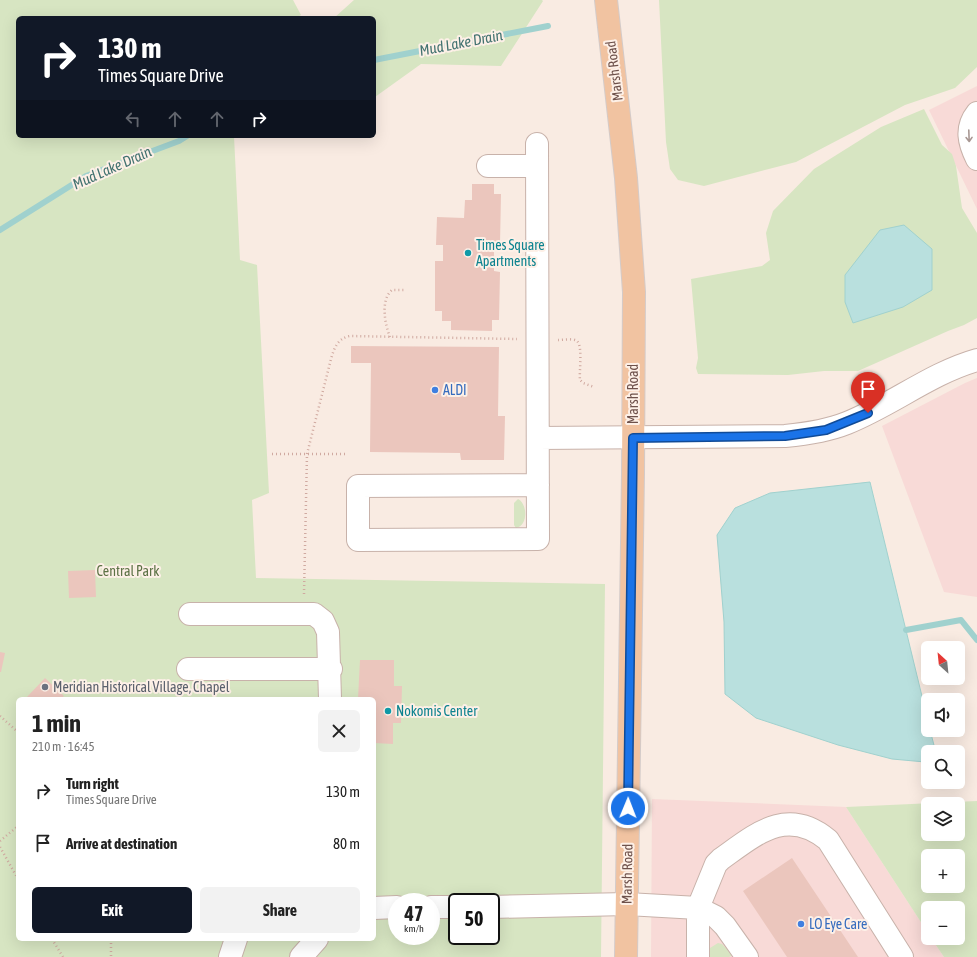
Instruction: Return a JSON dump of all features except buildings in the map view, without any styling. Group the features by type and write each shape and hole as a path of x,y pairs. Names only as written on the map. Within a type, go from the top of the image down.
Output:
{"main road":[{"name":"Marsh Road","path":"606,0 626,178 634,292 626,957"}],"street":[{"path":"977,113 970,124 968,132 969,140 977,159"},
{"path":"536,144 537,166 538,438 538,485 538,539 358,540 358,486 538,485"},
{"path":"488,166 537,166"},
{"path":"538,438 785,436 826,430 848,423 946,373 977,360"},
{"path":"190,614 314,614 323,621 328,632 330,697"},
{"path":"188,669 330,669"},
{"path":"698,957 698,908 713,871 721,859 767,828 792,824 813,830 828,840 902,957"},
{"path":"500,906 627,904 698,908 716,918 725,926 747,957"},
{"path":"376,907 388,907"},
{"path":"230,957 235,941"},
{"path":"301,957 315,941"}],"path":[{"path":"390,337 385,302 392,290 405,290"},
{"path":"303,614 307,454 336,344 345,337 525,339"},
{"path":"555,340 574,340 578,343 580,348 580,380 583,384 594,387"},
{"path":"272,454 347,454"},
{"path":"0,716 16,730"},
{"path":"0,841 16,828"},
{"path":"0,847 16,875"},
{"path":"53,941 62,957"},
{"path":"111,941 112,957"}],"shaded area":[{"path":"977,86 977,209 929,110"},
{"path":"977,378 977,597 944,592 882,426"},
{"path":"652,799 846,807 921,922 921,945 936,945 944,957 651,957"}],"green space":[{"name":"Central Park","path":"0,0 293,0 301,15 16,16 16,138 234,138 240,260 257,265 269,493 252,500 256,578 605,584 601,957 0,957"},
{"path":"354,0 543,1 501,66 421,64 376,96 376,16 336,16"},
{"path":"659,0 977,0 977,67 955,88 905,105 796,162 704,186 678,180 670,169 666,142"},
{"path":"924,109 942,145 952,154 956,166 962,208 977,233 977,318 858,371 824,371 788,375 698,374 696,368 698,358 691,279 762,266 770,260 766,233 773,211 814,169 881,127"},
{"path":"518,499 524,505 525,519 520,526 516,528 514,525 514,503"},
{"path":"977,801 977,957 944,957 936,945 965,945 965,901 921,901 921,922 846,807 921,804 921,841 965,841 965,802"},
{"path":"718,943 722,944 733,955 729,957 710,957 710,948"}],"water":[{"path":"904,225 932,249 932,290 903,307 853,323 845,302 845,275 880,230"},
{"path":"870,482 921,693 921,737 932,737 934,745 921,745 921,762 892,759 838,745 756,718 725,694 724,622 717,535 735,508 770,493"}],"waterway":[{"name":"Mud Lake Drain","path":"376,60 548,26"},
{"name":"Mud Lake Drain","path":"0,230 86,176 184,138"},
{"path":"906,630 961,620 977,640"}],"place":[{"name":"Times Square Apartments","path":"468,253"},
{"name":"ALDI","path":"435,390"},
{"name":"Meridian Historical Village, Chapel","path":"45,687"},
{"name":"Nokomis Center","path":"388,711"},
{"name":"LO Eye Care","path":"801,924"}],"route":[{"path":"628,808 633,438 785,436 806,434 848,423 868,413"}]}
